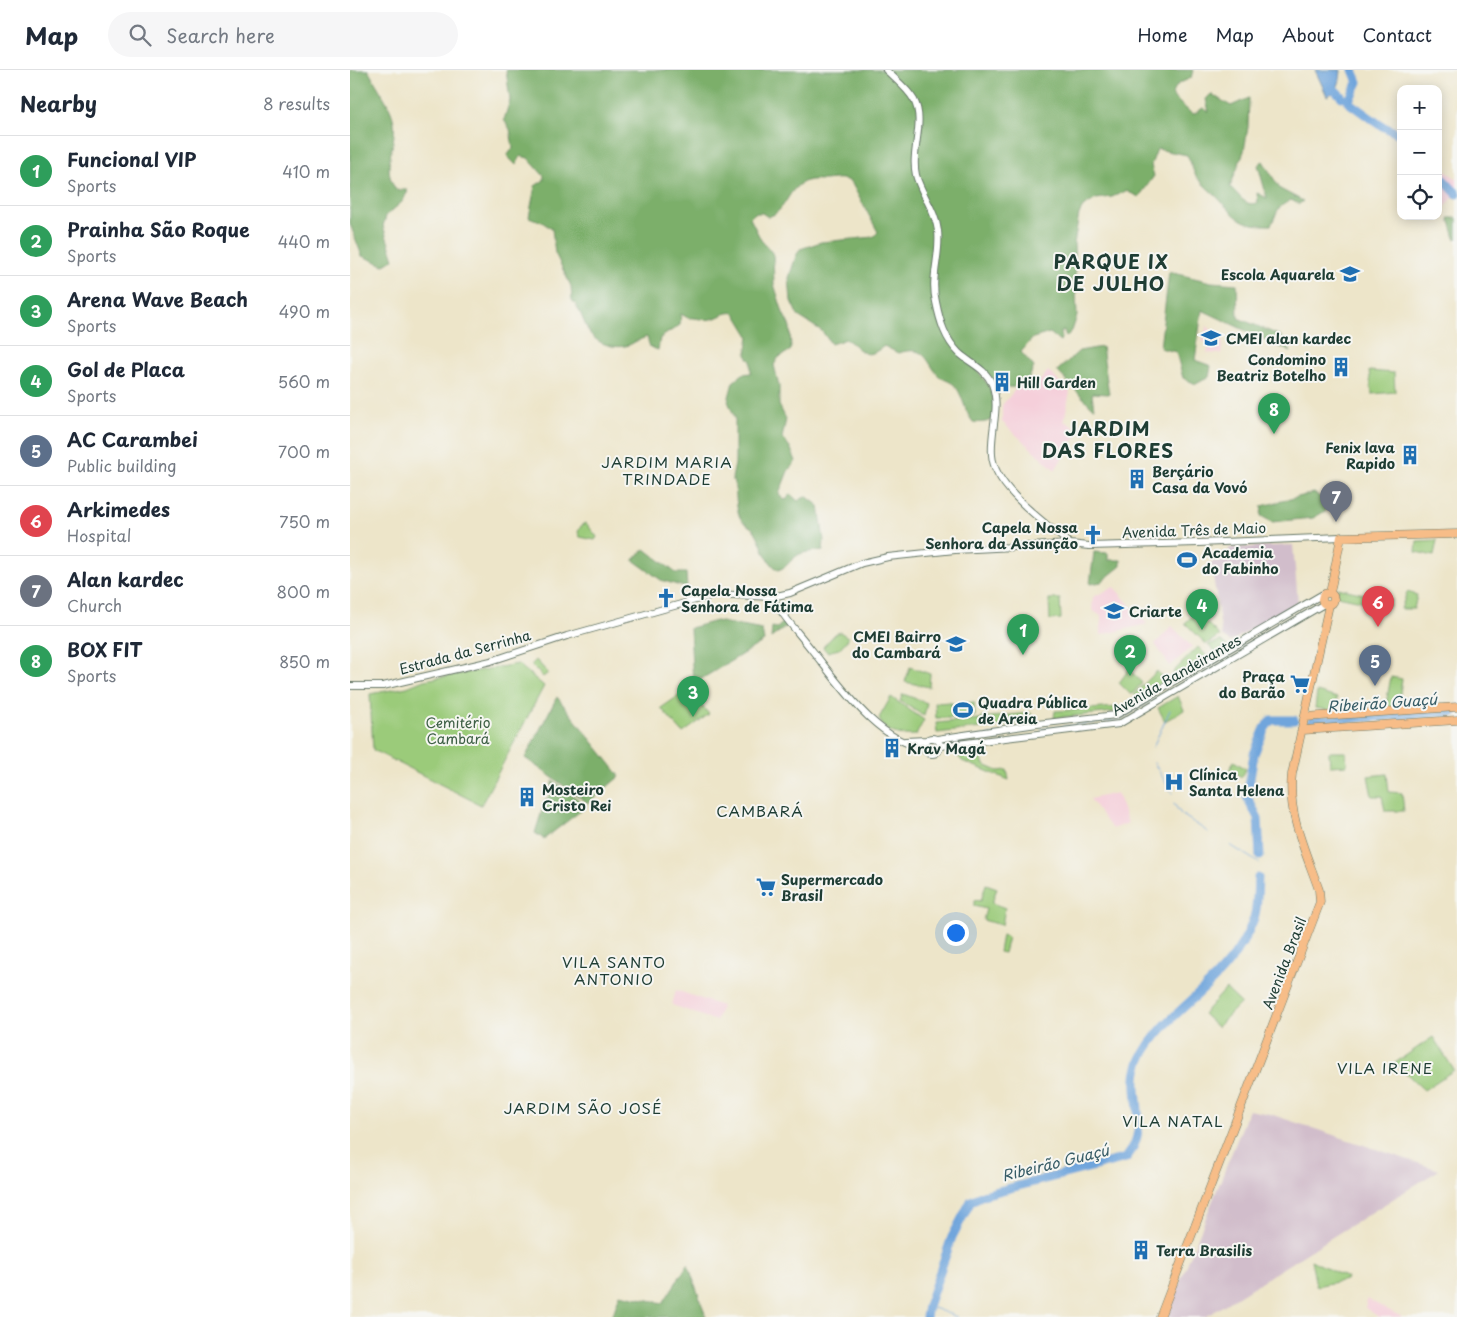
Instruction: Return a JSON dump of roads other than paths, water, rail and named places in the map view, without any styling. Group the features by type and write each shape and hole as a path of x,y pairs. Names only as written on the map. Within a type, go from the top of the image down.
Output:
{"main road":[{"name":"Avenida Três de Maio","path":"1341,537 1457,534"},
{"path":"1327,594 1341,537"},
{"name":"Avenida Brasil","path":"1160,1317 1320,902 1319,890 1291,808 1292,774 1303,730 1326,604 1334,600 1327,594"},
{"path":"1305,717 1457,708"},
{"path":"1303,730 1457,719"}],"street":[{"path":"886,70 913,98 917,106 919,116 914,164 916,176 938,230 934,286 942,331 959,352 982,369 991,383 996,398 992,454 996,473 1013,494 1070,544"},
{"path":"1052,545 1062,541 1061,536"},
{"name":"Avenida Três de Maio","path":"585,631 717,594 772,597 790,593 862,563 888,557 955,550 1070,544 1089,546 1341,537"},
{"name":"Avenida Bandeirantes","path":"937,739 1037,724 1116,716 1327,594"},
{"path":"772,597 843,692 876,723 905,741 913,745 924,747 927,752 932,754 937,753 941,746 937,739 905,741"},
{"name":"Avenida Bandeirantes","path":"941,746 1119,724 1326,604"},
{"path":"1286,616 1290,624"},
{"name":"Estrada da Serrinha","path":"350,686 390,685 510,656 585,631"},
{"path":"924,747 927,740"}],"water":[{"path":"1315,70 1341,70 1338,86 1327,96"}],"waterway":[{"path":"1353,70 1358,82 1348,102 1380,125 1397,133"},
{"path":"1332,87 1342,97"},
{"path":"1439,175 1457,194"},
{"path":"1184,681 1275,627"},
{"path":"1041,729 1119,720 1170,690"},
{"path":"1153,747 1170,710"},
{"name":"Ribeirão Guaçú","path":"1312,721 1453,712"},
{"name":"Ribeirão Guaçú","path":"1260,856 1258,818 1247,797 1254,754 1265,728 1271,720 1294,720"},
{"path":"957,739 1029,731"},
{"path":"1154,763 1172,793"},
{"path":"1174,804 1181,814 1208,832"},
{"path":"1230,845 1259,863"},
{"name":"Ribeirão Guaçú","path":"926,1317 952,1237 971,1201 983,1195 1126,1158 1134,1145 1138,1133 1139,1120 1136,1082 1137,1069 1142,1057 1160,1030 1219,974 1239,948 1254,918 1258,878"},
{"path":"928,1306 957,1317"}],"place":[{"name":"Escola Aquarela","path":"1350,274"},
{"name":"CMEI alan kardec","path":"1211,338"},
{"name":"Condomino Beatriz Botelho","path":"1341,367"},
{"name":"Hill Garden","path":"1002,382"},
{"name":"BOX FIT","path":"1274,434"},
{"name":"Fenix lava Rapido","path":"1410,455"},
{"name":"Berçário Casa da Vovó","path":"1137,479"},
{"name":"Alan kardec","path":"1336,522"},
{"name":"Capela Nossa Senhora da Assunção","path":"1093,535"},
{"name":"Academia do Fabinho","path":"1187,560"},
{"name":"Capela Nossa Senhora de Fátima","path":"666,598"},
{"name":"Criarte","path":"1114,611"},
{"name":"Arkimedes","path":"1378,627"},
{"name":"Gol de Placa","path":"1202,630"},
{"name":"CMEI Bairro do Cambará","path":"956,644"},
{"name":"Funcional VIP","path":"1023,655"},
{"name":"Prainha São Roque","path":"1130,676"},
{"name":"Praça do Barão","path":"1300,684"},
{"name":"AC Carambei","path":"1375,686"},
{"name":"Quadra Pública de Areia","path":"963,710"},
{"name":"Arena Wave Beach","path":"693,717"},
{"name":"Krav Magá","path":"892,748"},
{"name":"Clínica Santa Helena","path":"1174,782"},
{"name":"Mosteiro Cristo Rei","path":"527,797"},
{"name":"Supermercado Brasil","path":"766,887"},
{"name":"Terra Brasilis","path":"1141,1250"}],"district":[{"name":"PARQUE IX DE JULHO","path":"1111,272"},
{"name":"JARDIM DAS FLORES","path":"1108,439"},
{"name":"JARDIM MARIA TRINDADE","path":"667,470"},
{"name":"CAMBARÁ","path":"760,810"},
{"name":"VILA SANTO ANTONIO","path":"614,970"},
{"name":"VILA IRENE","path":"1385,1067"},
{"name":"JARDIM SÃO JOSÉ","path":"583,1107"},
{"name":"VILA NATAL","path":"1173,1120"}],"park label":[{"name":"Cemitério Cambará","path":"458,730"}]}
